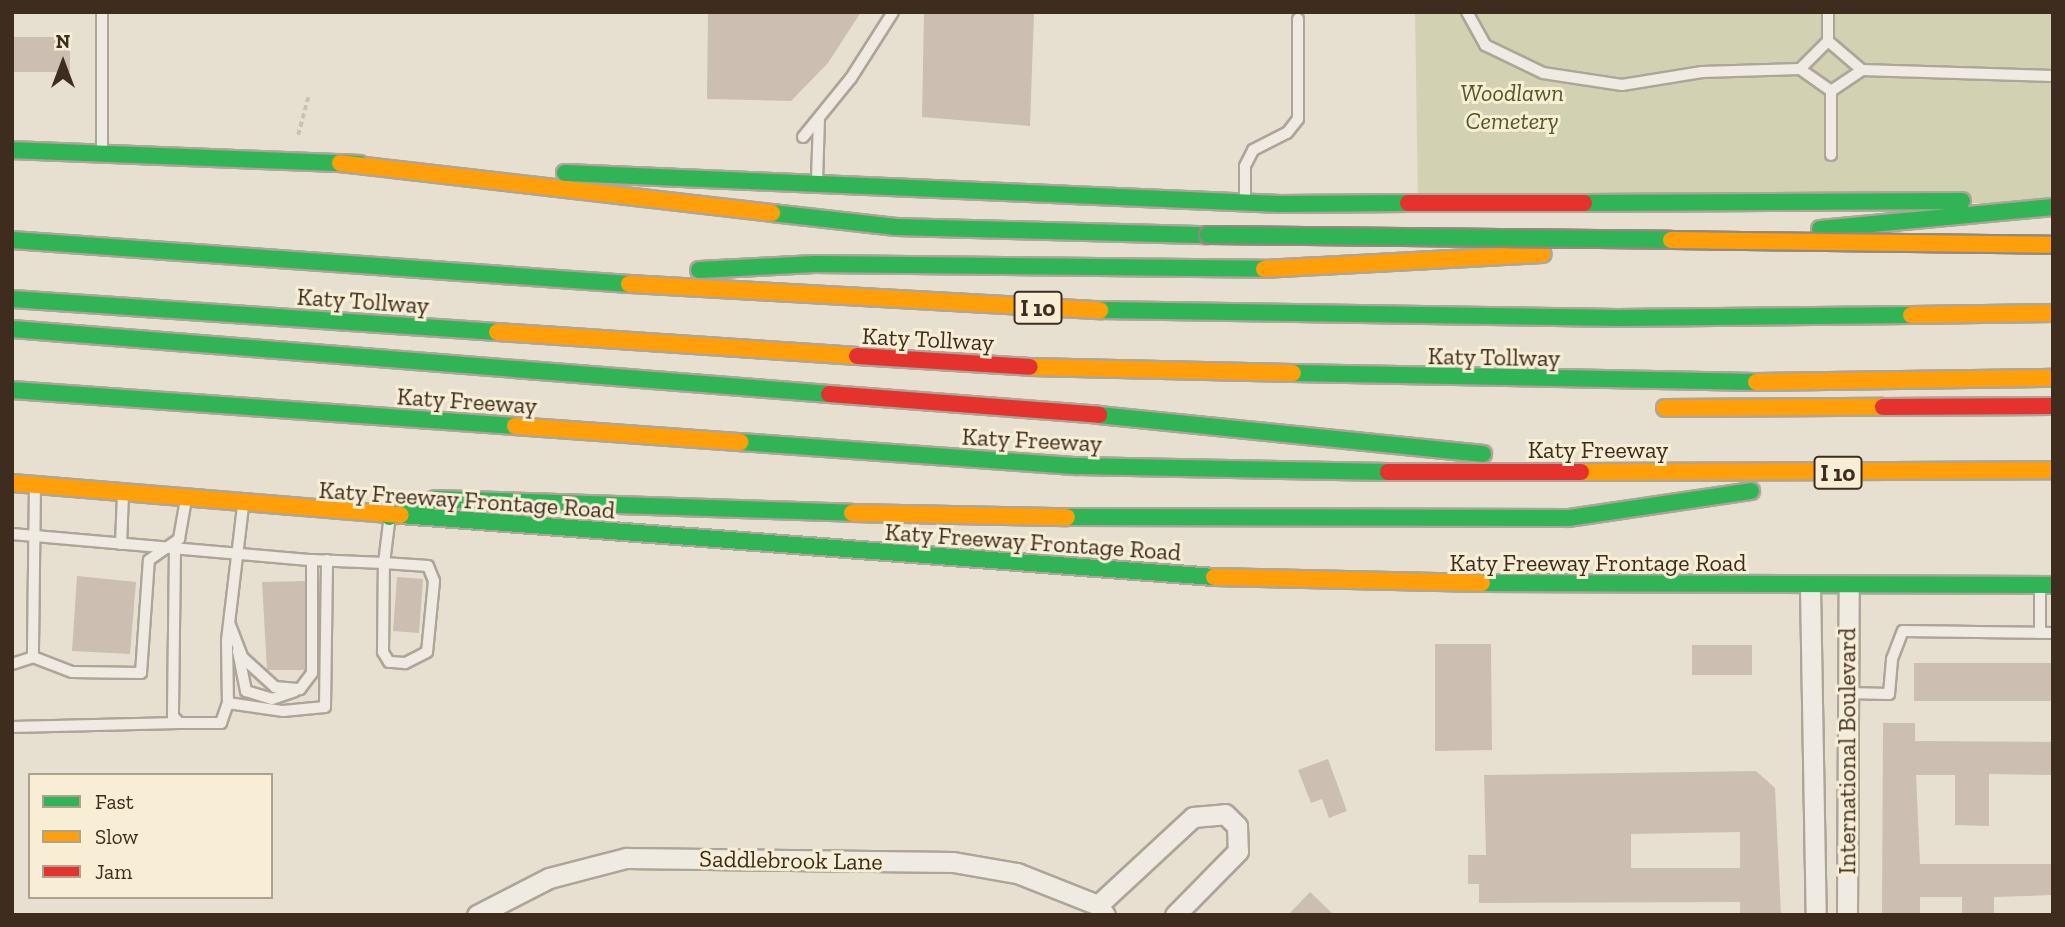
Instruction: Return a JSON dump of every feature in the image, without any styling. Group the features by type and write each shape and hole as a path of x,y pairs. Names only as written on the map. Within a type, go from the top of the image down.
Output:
{"main road":[{"path":"12,150 1245,202 2053,205"},
{"path":"12,161 37,151"},
{"path":"340,163 896,227 1208,235 2053,245"},
{"path":"530,277 815,264 1277,270 1602,250 2053,205"},
{"name":"I 10","path":"18,241 808,297 1273,316 2053,313"},
{"name":"Katy Tollway","path":"18,299 1000,366 1402,379 1942,381 2053,378"},
{"path":"17,329 1320,433 1623,472"},
{"path":"1942,381 2053,373"},
{"path":"695,384 1092,395"},
{"name":"Katy Freeway","path":"18,390 1077,466 1623,472 1874,473 2053,470"},
{"path":"1639,407 2053,406"},
{"path":"389,517 436,499 953,517 1569,518 1874,473"},
{"path":"12,474 35,485"},
{"name":"Katy Freeway Frontage Road","path":"12,483 243,506 1283,580 1810,587 2046,585"}],"street":[{"name":"International Boulevard","path":"1810,587 1816,915"},
{"name":"International Boulevard","path":"1847,915 1849,587"},
{"path":"1813,721 1847,720"},
{"path":"1101,910 1193,817 1225,814 1237,827 1237,850 1175,915"},
{"path":"1815,838 1846,838"},
{"name":"Saddlebrook Lane","path":"477,915 549,878 626,858 953,862 1017,873 1101,910"}],"lane":[{"path":"102,12 102,154"},
{"path":"803,137 893,12"},
{"path":"1468,12 1485,45 1543,73 1622,85 1702,72 1800,69 1831,91"},
{"path":"1800,69 1828,41 1828,12"},
{"path":"1245,202 1245,166 1253,150 1287,133 1298,119 1298,19"},
{"path":"1828,41 1862,71"},
{"path":"1831,91 1862,71 2053,76"},
{"path":"1831,91 1831,155"},
{"path":"816,184 819,118"},
{"path":"33,657 35,485"},
{"path":"121,544 123,494"},
{"path":"12,664 33,657 72,672 141,673 149,560 171,548 179,539 186,501"},
{"path":"12,727 221,723 228,703 229,625 243,506"},
{"path":"12,534 327,561 384,563 428,566 434,581 427,652 405,663 389,662 383,652 384,563 389,517"},
{"path":"171,548 173,716 179,723"},
{"path":"238,647 237,672 246,691 272,699 300,689 312,673 312,559"},
{"path":"228,703 283,710 325,707 327,561"},
{"path":"2040,633 2046,585"},
{"path":"229,625 238,647 275,687 300,689"},
{"path":"1847,693 1889,694 1892,659 1903,631 2053,633"}],"path":[{"path":"298,135 308,97"}],"green space":[{"name":"Woodlawn Cemetery","path":"1415,12 2053,12 2053,203 1418,203"}],"building":[{"path":"708,12 861,12 828,63 791,101 707,99"},
{"path":"924,12 1034,12 1030,126 922,117"},
{"path":"12,37 70,37 70,72 12,72"},
{"path":"77,576 136,582 130,654 72,651"},
{"path":"397,577 423,579 419,633 393,631"},
{"path":"305,581 305,670 267,670 262,582"},
{"path":"1435,644 1491,644 1492,750 1435,751"},
{"path":"1692,645 1752,645 1752,675 1692,675"},
{"path":"1914,663 2053,663 2053,701 1914,701"},
{"path":"1883,723 1915,723 1915,741 2053,742 2053,775 1989,774 1989,826 1955,825 1955,775 1916,775 1920,864 2053,864 2053,895 1994,897 1994,915 1962,915 1962,897 1920,897 1920,915 1882,915"},
{"path":"1328,759 1347,811 1329,818 1322,799 1311,803 1298,770"},
{"path":"1756,771 1775,788 1781,915 1740,915 1740,902 1479,903 1479,884 1468,884 1468,855 1486,855 1484,775","holes":["1740,832 1740,868 1631,868 1631,834"]},
{"path":"1310,892 1334,915 1288,915"}],"traffic: fast":[{"path":"12,150 360,164"},
{"path":"565,173 1280,204 1408,203"},
{"path":"1584,203 1962,201"},
{"path":"1820,229 2053,207"},
{"path":"772,213 896,227 1208,235"},
{"path":"1208,235 1671,240"},
{"path":"12,240 629,284"},
{"path":"699,270 815,264 1264,269"},
{"path":"12,299 497,332"},
{"path":"1100,310 1618,318 1911,315"},
{"path":"12,329 829,394"},
{"path":"1293,373 1756,382"},
{"path":"12,390 515,426"},
{"path":"1099,415 1483,454"},
{"path":"740,442 1077,466 1388,472"},
{"path":"1067,517 1569,518 1751,491"},
{"path":"389,517 436,499 852,513"},
{"path":"401,515 1214,577"},
{"path":"1482,583 2053,585"}],"traffic: slow":[{"path":"340,163 772,213"},
{"path":"1671,240 2053,245"},
{"path":"1264,269 1543,254"},
{"path":"629,284 1100,310"},
{"path":"1911,315 2053,313"},
{"path":"497,332 857,356"},
{"path":"1030,367 1293,373"},
{"path":"1756,382 2053,378"},
{"path":"1665,408 1883,407"},
{"path":"515,426 740,442"},
{"path":"1581,472 2053,470"},
{"path":"12,483 401,515"},
{"path":"852,513 1067,517"},
{"path":"1214,577 1482,583"}],"traffic: jam":[{"path":"1408,203 1584,203"},
{"path":"857,356 1030,367"},
{"path":"829,394 1099,415"},
{"path":"1883,407 2053,406"},
{"path":"1388,472 1581,472"}]}
